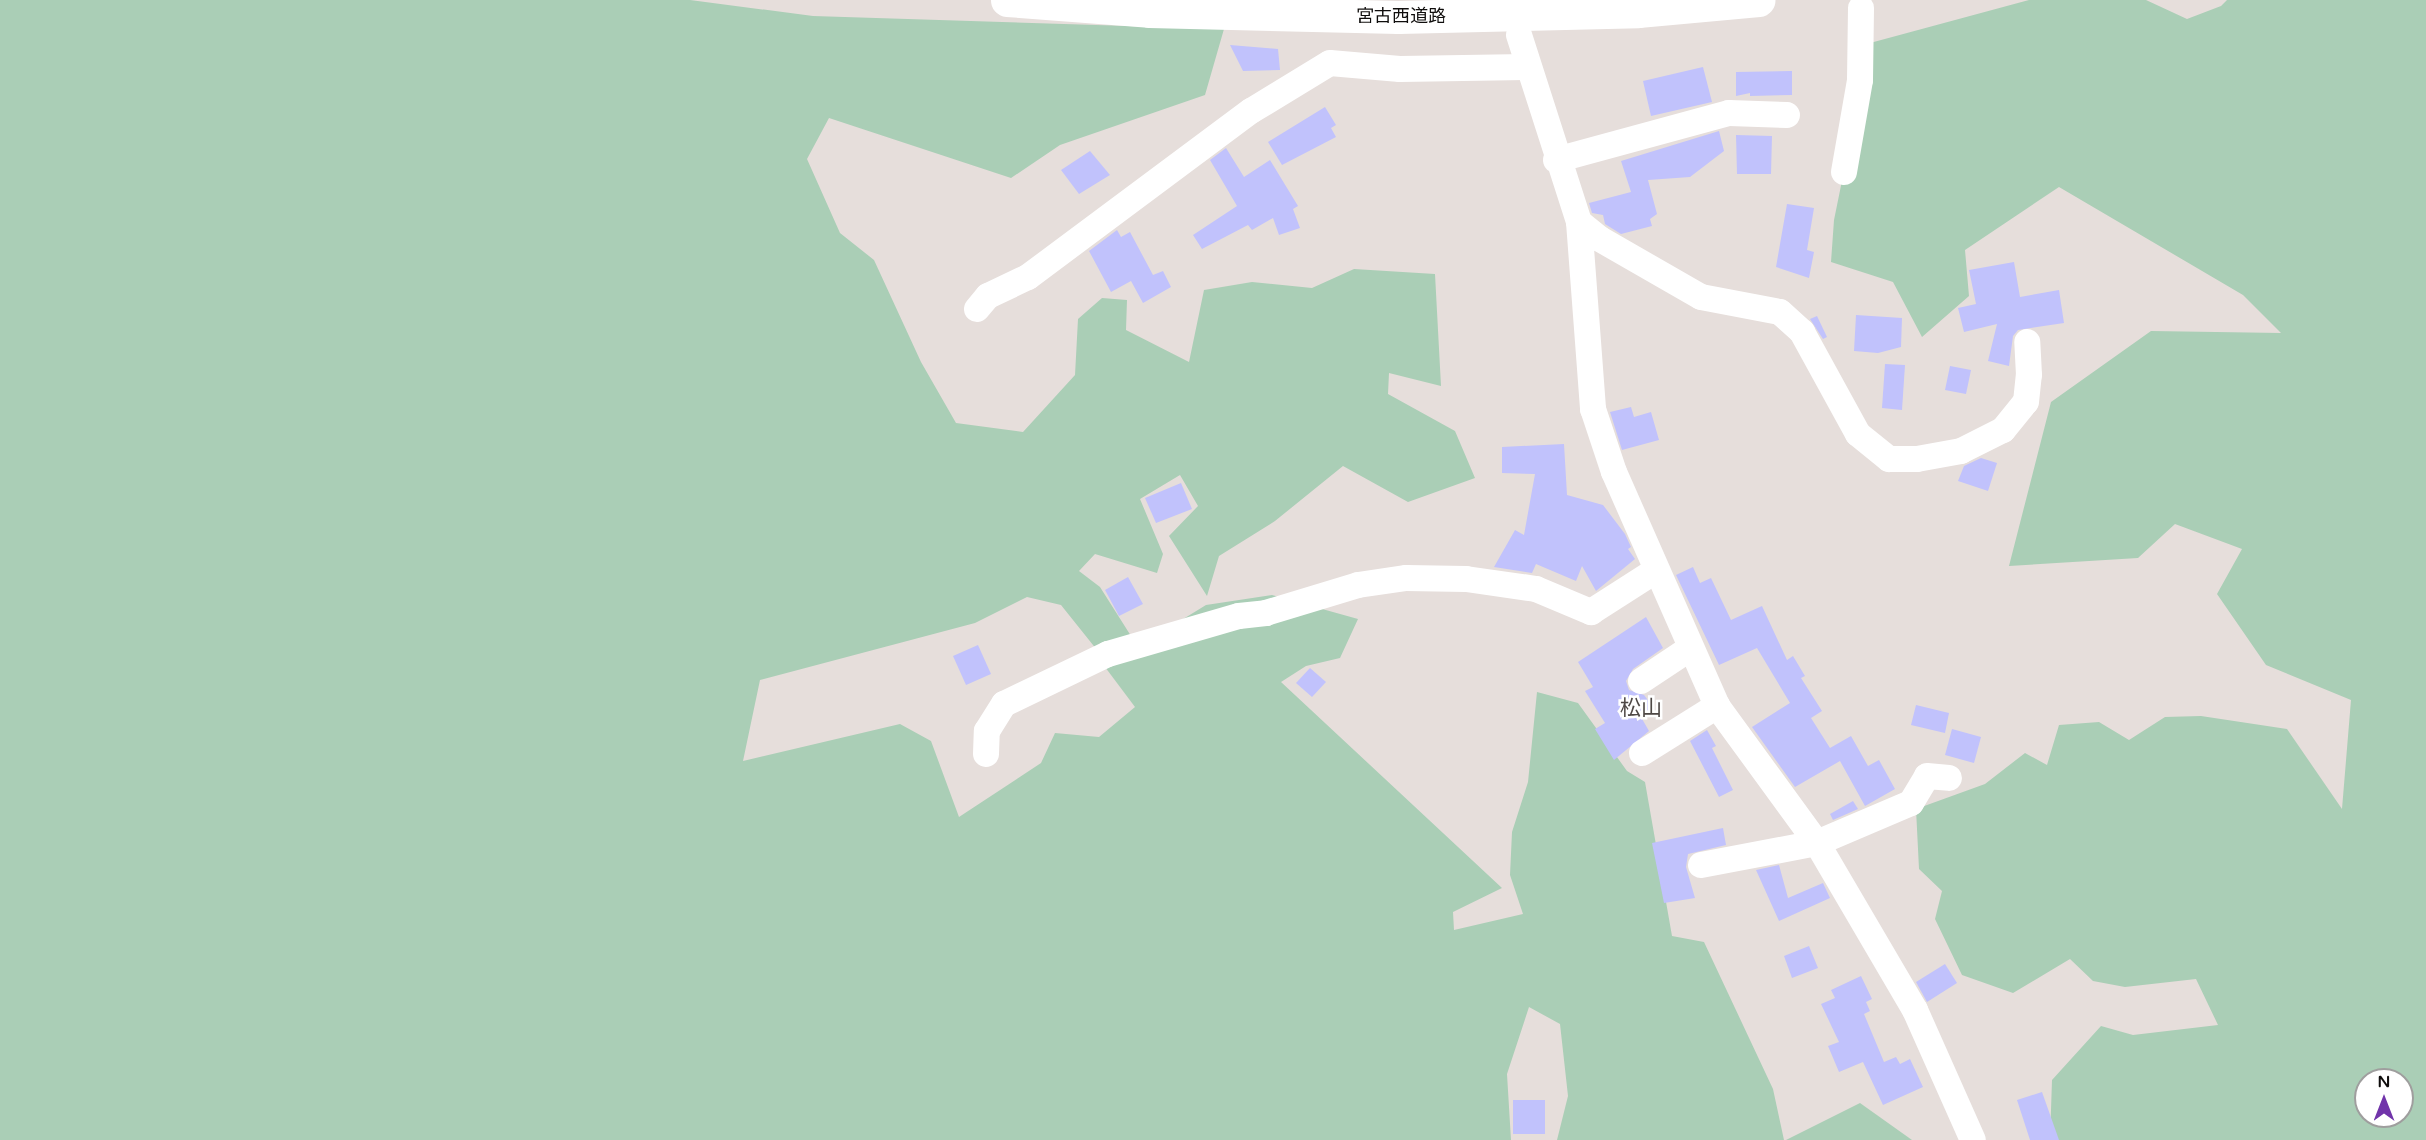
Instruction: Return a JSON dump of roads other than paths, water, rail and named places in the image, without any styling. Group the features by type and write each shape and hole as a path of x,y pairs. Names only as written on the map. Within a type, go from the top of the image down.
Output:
{"highway":[{"name":"宮古西道路","path":"1007,0 1149,11 1398,17 1638,11 1759,0"}],"street":[{"path":"1844,172 1860,80 1861,8"},
{"path":"1519,35 1556,160 1579,222 1593,409 1614,472 1689,649 1717,706 1817,843 1915,1010 1973,1140"},
{"path":"976,309 988,296 1028,277 1251,111 1330,63 1400,69 1528,67"},
{"path":"1556,160 1729,113 1787,115"},
{"path":"1579,222 1600,239 1701,297 1780,312 1802,332 1858,434 1888,459 1917,459 1961,451 2003,430 2025,402 2029,375 2026,342"},
{"path":"986,754 987,731 1004,704 1108,654 1239,616 1266,613 1358,585 1406,578 1466,579 1536,590 1591,612 1655,571"},
{"path":"1641,681 1689,649"},
{"path":"1642,753 1717,706"},
{"path":"1701,865 1817,843 1911,803 1927,776 1949,778"}],"district":[{"name":"松山","path":"1641,709"}]}
